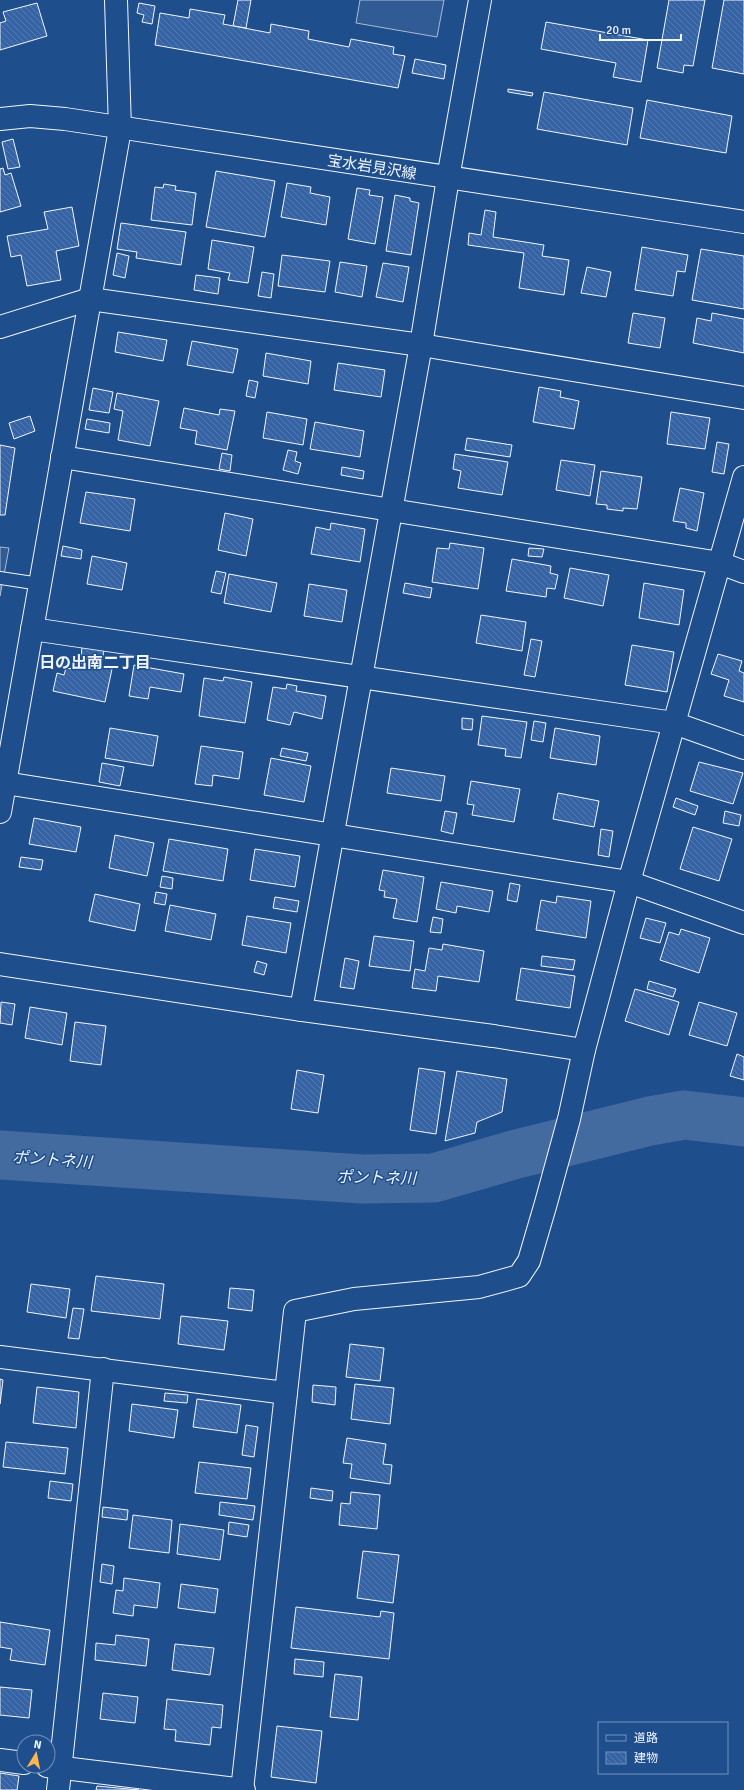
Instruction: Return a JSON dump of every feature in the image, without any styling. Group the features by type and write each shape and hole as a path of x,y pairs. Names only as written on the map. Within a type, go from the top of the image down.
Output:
{"street":[{"path":"0,812 120,129 116,0"},
{"path":"301,1010 421,345 448,178 480,0"},
{"name":"宝水岩見沢線","path":"0,119 30,116 65,119 120,129 744,222"},
{"path":"0,327 90,299 421,345 744,398"},
{"path":"62,457 720,563 744,572"},
{"path":"56,1767 243,1790 295,1311 354,1299 479,1287 519,1276 529,1261 569,1119 584,1050 629,882 744,477"},
{"path":"32,630 674,723 744,748"},
{"path":"5,783 629,882 744,923"},
{"path":"0,964 301,1010 584,1050"},
{"path":"0,1357 286,1393"},
{"path":"56,1751 103,1369"},
{"path":"0,1760 16,1762"},
{"path":"55,1774 58,1790"}],"lane":[{"path":"0,578 40,584"}],"shaded area":[{"path":"360,0 444,0 437,37 356,23"},
{"path":"0,547 9,548 0,596"}],"building":[{"path":"238,0 251,0 246,28 233,26"},
{"path":"669,0 705,0 693,66 684,65 683,73 657,68"},
{"path":"724,0 744,0 744,74 712,68"},
{"path":"37,3 47,36 0,50 0,23 6,21 3,12"},
{"path":"139,3 155,6 152,24 142,22 144,15 137,13"},
{"path":"190,9 225,15 223,24 270,33 271,24 309,31 308,39 349,47 351,39 394,47 393,54 405,56 398,88 155,45 160,13 189,18"},
{"path":"546,22 648,40 641,82 613,77 616,63 541,49"},
{"path":"415,59 446,65 444,79 412,73"},
{"path":"508,89 533,93 532,96 508,92"},
{"path":"544,92 633,108 627,145 537,129"},
{"path":"647,100 732,116 726,153 640,138"},
{"path":"13,139 20,167 8,169 2,142"},
{"path":"3,168 5,175 11,173 21,206 0,212 0,169"},
{"path":"216,171 275,181 265,237 206,227"},
{"path":"287,183 311,187 310,193 330,197 326,225 281,217"},
{"path":"164,184 176,186 175,190 196,193 192,225 151,220 155,187 163,188"},
{"path":"357,188 370,190 369,195 383,197 375,244 348,239"},
{"path":"395,195 410,198 410,201 419,203 411,255 386,251"},
{"path":"72,207 79,246 56,251 61,280 27,286 21,255 11,257 7,236 48,229 44,212"},
{"path":"485,210 496,212 493,237 544,245 542,256 569,260 564,295 519,288 524,253 468,245 469,233 481,235"},
{"path":"121,223 186,232 181,265 136,258 137,252 117,249"},
{"path":"212,240 254,247 248,283 228,280 230,273 208,269"},
{"path":"642,247 688,255 685,272 677,271 673,296 635,290"},
{"path":"701,249 744,256 744,309 692,300"},
{"path":"117,253 129,256 125,278 113,275"},
{"path":"282,255 330,261 325,292 278,286"},
{"path":"340,262 367,266 362,297 335,292"},
{"path":"383,263 409,267 403,302 376,297"},
{"path":"587,267 611,272 606,297 581,293"},
{"path":"262,272 274,274 271,298 258,296"},
{"path":"196,275 220,278 218,294 194,290"},
{"path":"633,313 665,318 660,348 628,343"},
{"path":"712,313 744,319 744,353 693,343 697,318 711,321"},
{"path":"118,332 167,340 163,361 115,352"},
{"path":"192,341 238,349 233,373 187,365"},
{"path":"266,353 311,361 308,384 263,376"},
{"path":"338,363 385,370 381,397 334,390"},
{"path":"249,380 258,382 255,398 246,396"},
{"path":"539,387 561,391 560,397 579,401 574,429 533,422"},
{"path":"93,388 113,392 109,413 89,410"},
{"path":"117,393 159,401 150,446 118,440 123,411 114,409"},
{"path":"184,408 219,415 220,409 235,411 227,450 195,444 197,431 180,428"},
{"path":"267,412 307,419 303,445 263,438"},
{"path":"671,412 710,418 705,449 667,444"},
{"path":"30,416 35,431 14,439 9,423"},
{"path":"87,419 110,423 109,433 85,429"},
{"path":"315,422 364,431 360,457 310,449"},
{"path":"467,438 512,445 510,457 465,450"},
{"path":"717,442 729,444 724,474 712,472"},
{"path":"0,445 15,448 5,515 0,515"},
{"path":"288,450 297,452 295,461 301,463 298,474 283,470"},
{"path":"222,453 232,455 230,471 219,469"},
{"path":"455,454 508,462 502,495 458,488 461,471 453,469"},
{"path":"561,460 595,465 590,496 556,490"},
{"path":"342,467 364,471 363,479 341,475"},
{"path":"601,471 642,477 637,509 623,508 623,511 607,509 607,505 596,504"},
{"path":"680,488 704,493 697,531 686,528 686,523 673,521"},
{"path":"86,492 135,499 130,531 80,523"},
{"path":"225,513 253,519 246,556 218,550"},
{"path":"331,523 365,529 360,562 311,554 316,527 330,530"},
{"path":"450,543 484,548 478,589 432,582 437,548 449,549"},
{"path":"63,546 82,550 81,559 61,556"},
{"path":"529,548 544,549 542,557 528,556"},
{"path":"92,556 127,563 122,590 87,584"},
{"path":"512,559 551,566 550,573 558,575 555,589 547,588 546,597 506,591"},
{"path":"570,568 609,575 603,606 564,598"},
{"path":"216,571 226,573 221,594 211,592"},
{"path":"229,574 277,583 271,612 224,603"},
{"path":"405,583 432,588 430,598 403,593"},
{"path":"644,583 684,590 679,625 639,618"},
{"path":"309,584 347,590 342,622 304,616"},
{"path":"481,615 526,622 522,651 476,643"},
{"path":"531,639 542,641 535,677 524,675"},
{"path":"632,645 674,652 667,692 625,685"},
{"path":"82,647 104,650 102,661 81,658"},
{"path":"718,654 742,661 739,671 744,673 744,702 724,696 729,680 711,674"},
{"path":"75,662 112,669 105,702 53,691 57,673 64,675 66,668 74,669"},
{"path":"134,665 184,674 181,692 150,687 148,699 129,696"},
{"path":"224,677 252,682 245,723 199,716 204,678 223,681"},
{"path":"287,684 297,686 296,691 326,696 322,719 294,712 290,725 267,720 273,687 286,689"},
{"path":"482,716 527,722 521,758 505,756 506,749 478,745"},
{"path":"462,718 473,719 472,730 462,729"},
{"path":"534,721 546,723 543,742 531,740"},
{"path":"110,728 158,736 153,766 105,758"},
{"path":"555,728 600,736 596,765 550,758"},
{"path":"201,746 243,752 239,779 213,775 212,786 195,784"},
{"path":"282,748 308,753 306,761 280,756"},
{"path":"271,758 311,766 304,802 264,795"},
{"path":"699,762 743,773 733,804 690,791"},
{"path":"102,763 124,767 120,786 99,782"},
{"path":"391,768 445,776 441,801 387,793"},
{"path":"471,781 520,789 514,822 472,815 474,805 467,804"},
{"path":"558,793 599,801 594,827 553,819"},
{"path":"676,798 698,806 695,815 673,807"},
{"path":"445,811 457,813 453,834 441,831"},
{"path":"725,811 741,815 739,826 723,823"},
{"path":"34,818 81,827 76,852 29,844"},
{"path":"693,827 732,839 719,881 680,869"},
{"path":"601,829 613,831 609,857 598,855"},
{"path":"115,835 154,843 147,876 109,868"},
{"path":"169,839 228,849 223,881 163,871"},
{"path":"255,849 300,856 295,887 250,880"},
{"path":"21,857 43,860 41,870 19,867"},
{"path":"383,870 424,877 417,922 393,918 397,899 384,897 385,891 379,890"},
{"path":"162,876 173,878 172,889 160,887"},
{"path":"441,882 493,891 489,912 457,906 456,913 436,909"},
{"path":"510,883 520,885 517,902 507,900"},
{"path":"156,892 167,894 165,905 154,903"},
{"path":"95,894 140,904 135,931 89,921"},
{"path":"557,896 591,901 586,938 536,930 541,900 556,903"},
{"path":"275,897 299,901 297,912 273,908"},
{"path":"170,905 216,914 211,940 165,931"},
{"path":"247,916 291,923 286,953 242,945"},
{"path":"433,917 443,919 441,933 430,932"},
{"path":"646,918 666,923 660,943 640,938"},
{"path":"681,929 710,938 699,973 660,960 669,932 679,935"},
{"path":"374,936 414,941 410,971 369,966"},
{"path":"443,944 484,951 479,982 438,976 436,991 412,988 415,969 425,971 429,948 442,950"},
{"path":"542,956 575,960 573,970 541,966"},
{"path":"345,958 359,961 354,989 340,987"},
{"path":"257,961 267,964 264,975 254,972"},
{"path":"521,968 575,976 570,1008 516,1000"},
{"path":"649,981 676,989 673,997 647,989"},
{"path":"635,989 679,1002 669,1035 625,1021"},
{"path":"1,1002 15,1004 12,1025 0,1023"},
{"path":"699,1002 737,1013 727,1046 689,1035"},
{"path":"30,1007 67,1013 62,1045 25,1038"},
{"path":"75,1022 106,1026 101,1065 70,1061"},
{"path":"737,1054 744,1057 744,1080 730,1076"},
{"path":"419,1068 445,1072 436,1134 410,1130"},
{"path":"297,1070 324,1075 318,1113 291,1109"},
{"path":"457,1071 507,1079 502,1112 477,1122 475,1133 445,1141"},
{"path":"96,1276 164,1284 160,1319 91,1311"},
{"path":"31,1284 70,1289 66,1318 27,1312"},
{"path":"230,1288 254,1290 252,1311 228,1308"},
{"path":"73,1308 84,1309 79,1339 68,1338"},
{"path":"181,1316 228,1321 224,1350 178,1344"},
{"path":"350,1344 384,1348 380,1381 346,1377"},
{"path":"0,1379 3,1380 0,1404"},
{"path":"355,1384 394,1388 390,1424 351,1419"},
{"path":"313,1385 336,1387 335,1405 312,1402"},
{"path":"37,1387 79,1392 76,1428 33,1423"},
{"path":"165,1393 188,1395 187,1403 164,1401"},
{"path":"197,1399 241,1405 237,1433 193,1427"},
{"path":"132,1404 178,1410 174,1438 129,1431"},
{"path":"246,1425 258,1427 254,1457 242,1455"},
{"path":"347,1438 386,1444 383,1464 392,1465 390,1484 350,1478 352,1464 343,1463"},
{"path":"6,1442 68,1448 65,1474 3,1467"},
{"path":"199,1462 251,1468 247,1499 195,1493"},
{"path":"50,1481 73,1484 71,1501 48,1498"},
{"path":"311,1488 333,1491 332,1501 310,1498"},
{"path":"351,1492 380,1495 377,1529 339,1525 341,1503 350,1504"},
{"path":"220,1502 255,1506 253,1520 219,1515"},
{"path":"103,1507 128,1510 127,1520 102,1517"},
{"path":"133,1515 172,1520 169,1553 129,1548"},
{"path":"229,1522 249,1525 247,1537 228,1534"},
{"path":"180,1524 224,1530 220,1560 177,1554"},
{"path":"363,1551 399,1555 393,1603 357,1598"},
{"path":"102,1564 114,1566 112,1584 100,1582"},
{"path":"124,1578 160,1583 157,1608 134,1605 133,1616 113,1613 116,1590 123,1591"},
{"path":"181,1584 218,1589 215,1613 178,1608"},
{"path":"296,1607 380,1617 381,1611 394,1613 389,1659 291,1648"},
{"path":"0,1622 50,1630 45,1665 10,1660 12,1649 0,1647"},
{"path":"116,1635 149,1639 146,1666 95,1660 96,1643 115,1645"},
{"path":"175,1644 214,1648 210,1675 172,1670"},
{"path":"295,1659 324,1662 323,1677 294,1674"},
{"path":"335,1674 362,1677 358,1720 330,1717"},
{"path":"0,1687 32,1690 29,1718 0,1715"},
{"path":"103,1693 138,1697 135,1723 100,1719"},
{"path":"167,1699 223,1705 221,1728 212,1727 210,1745 175,1741 176,1730 164,1729"},
{"path":"277,1726 322,1731 316,1783 271,1777"},
{"path":"0,1773 19,1776 17,1790 0,1790"},
{"path":"97,1786 139,1790 96,1790"}],"waterway":[{"name":"ポントネ川","path":"0,1155 362,1179 434,1178 513,1155 650,1121 684,1115 744,1122"}],"district":[{"name":"日の出南二丁目","path":"95,662"}]}
